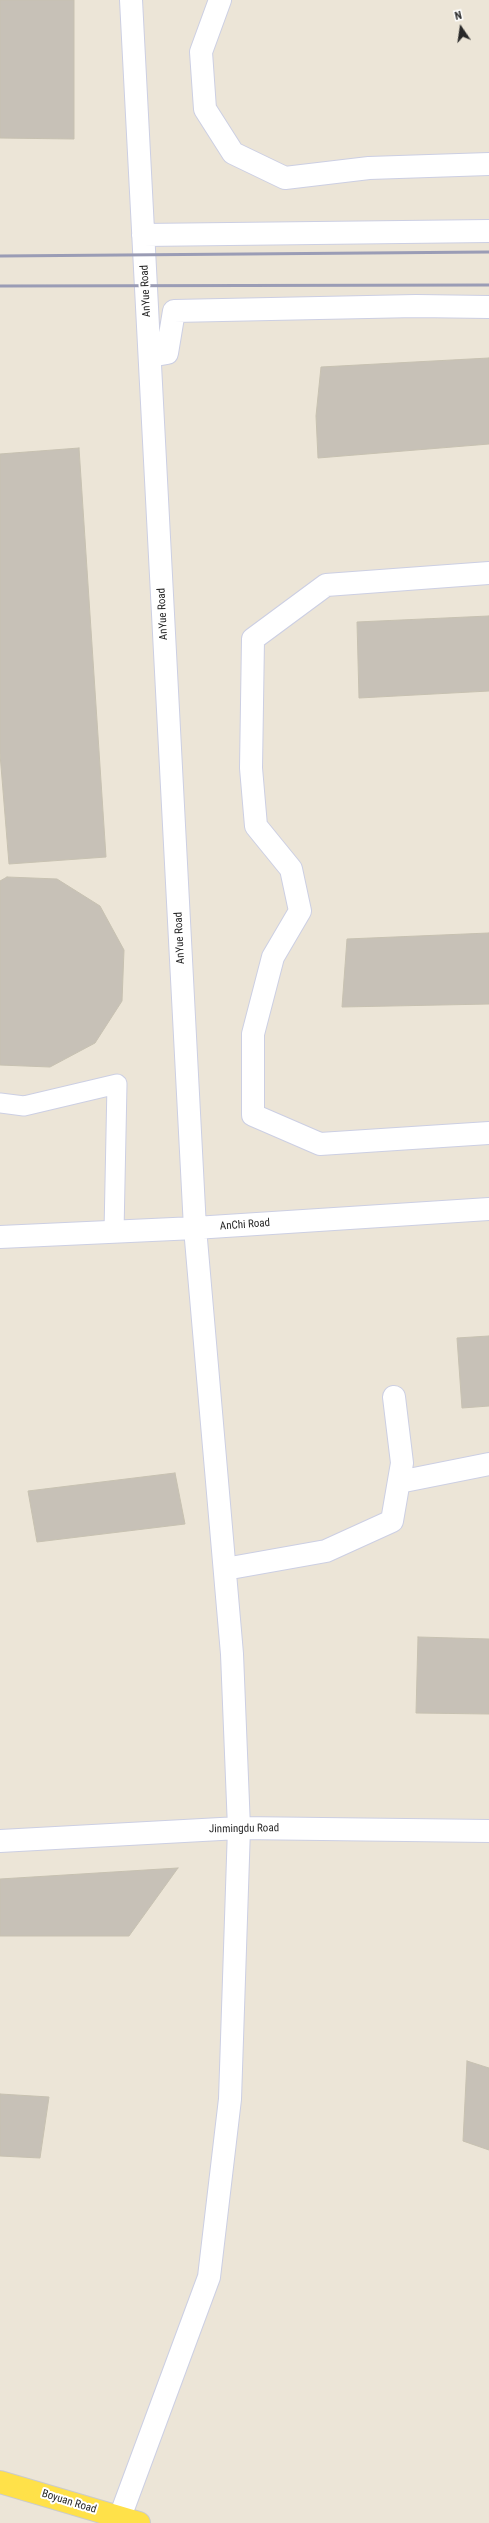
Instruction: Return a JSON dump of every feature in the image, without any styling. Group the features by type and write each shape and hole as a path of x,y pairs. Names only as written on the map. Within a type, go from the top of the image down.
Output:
{"main road":[{"name":"Boyuan Road","path":"0,2482 129,2520"}],"street":[{"name":"AnYue Road","path":"129,2520 209,2277 230,2099 239,1828 232,1654 195,1228 131,0"},
{"path":"220,0 201,52 202,66 206,109 232,153 285,178 369,168 489,164"},
{"path":"143,235 489,231"},
{"path":"150,356 167,353 174,311 416,306 489,307"},
{"path":"489,573 326,585 253,639 251,768 256,826 290,869 300,910 273,957 253,1034 253,1115 320,1144 489,1133"},
{"name":"AnChi Road","path":"0,1237 195,1228 489,1209"},
{"path":"225,1569 326,1552 392,1521 402,1463 394,1397"},
{"path":"399,1482 489,1464"},
{"name":"Jinmingdu Road","path":"0,1841 239,1828 489,1831"}],"lane":[{"path":"0,1103 24,1106 117,1084 114,1232"}],"building":[{"path":"0,0 74,0 74,139 0,138"},
{"path":"489,358 489,444 318,458 316,416 321,367"},
{"path":"79,448 106,857 9,864 0,754 0,454"},
{"path":"489,616 489,691 359,698 357,622"},
{"path":"7,877 57,879 100,906 124,950 122,1001 95,1043 50,1067 0,1065 0,881"},
{"path":"489,933 489,1004 342,1007 347,939"},
{"path":"489,1336 489,1406 462,1408 457,1338"},
{"path":"175,1473 185,1524 37,1542 28,1491"},
{"path":"418,1637 489,1639 489,1714 416,1713"},
{"path":"178,1868 129,1936 0,1936 0,1879"},
{"path":"467,2061 489,2068 489,2150 463,2141"},
{"path":"0,2094 49,2097 40,2158 0,2156"}],"railway":[{"path":"0,256 489,252"},
{"path":"0,286 489,285"}]}
